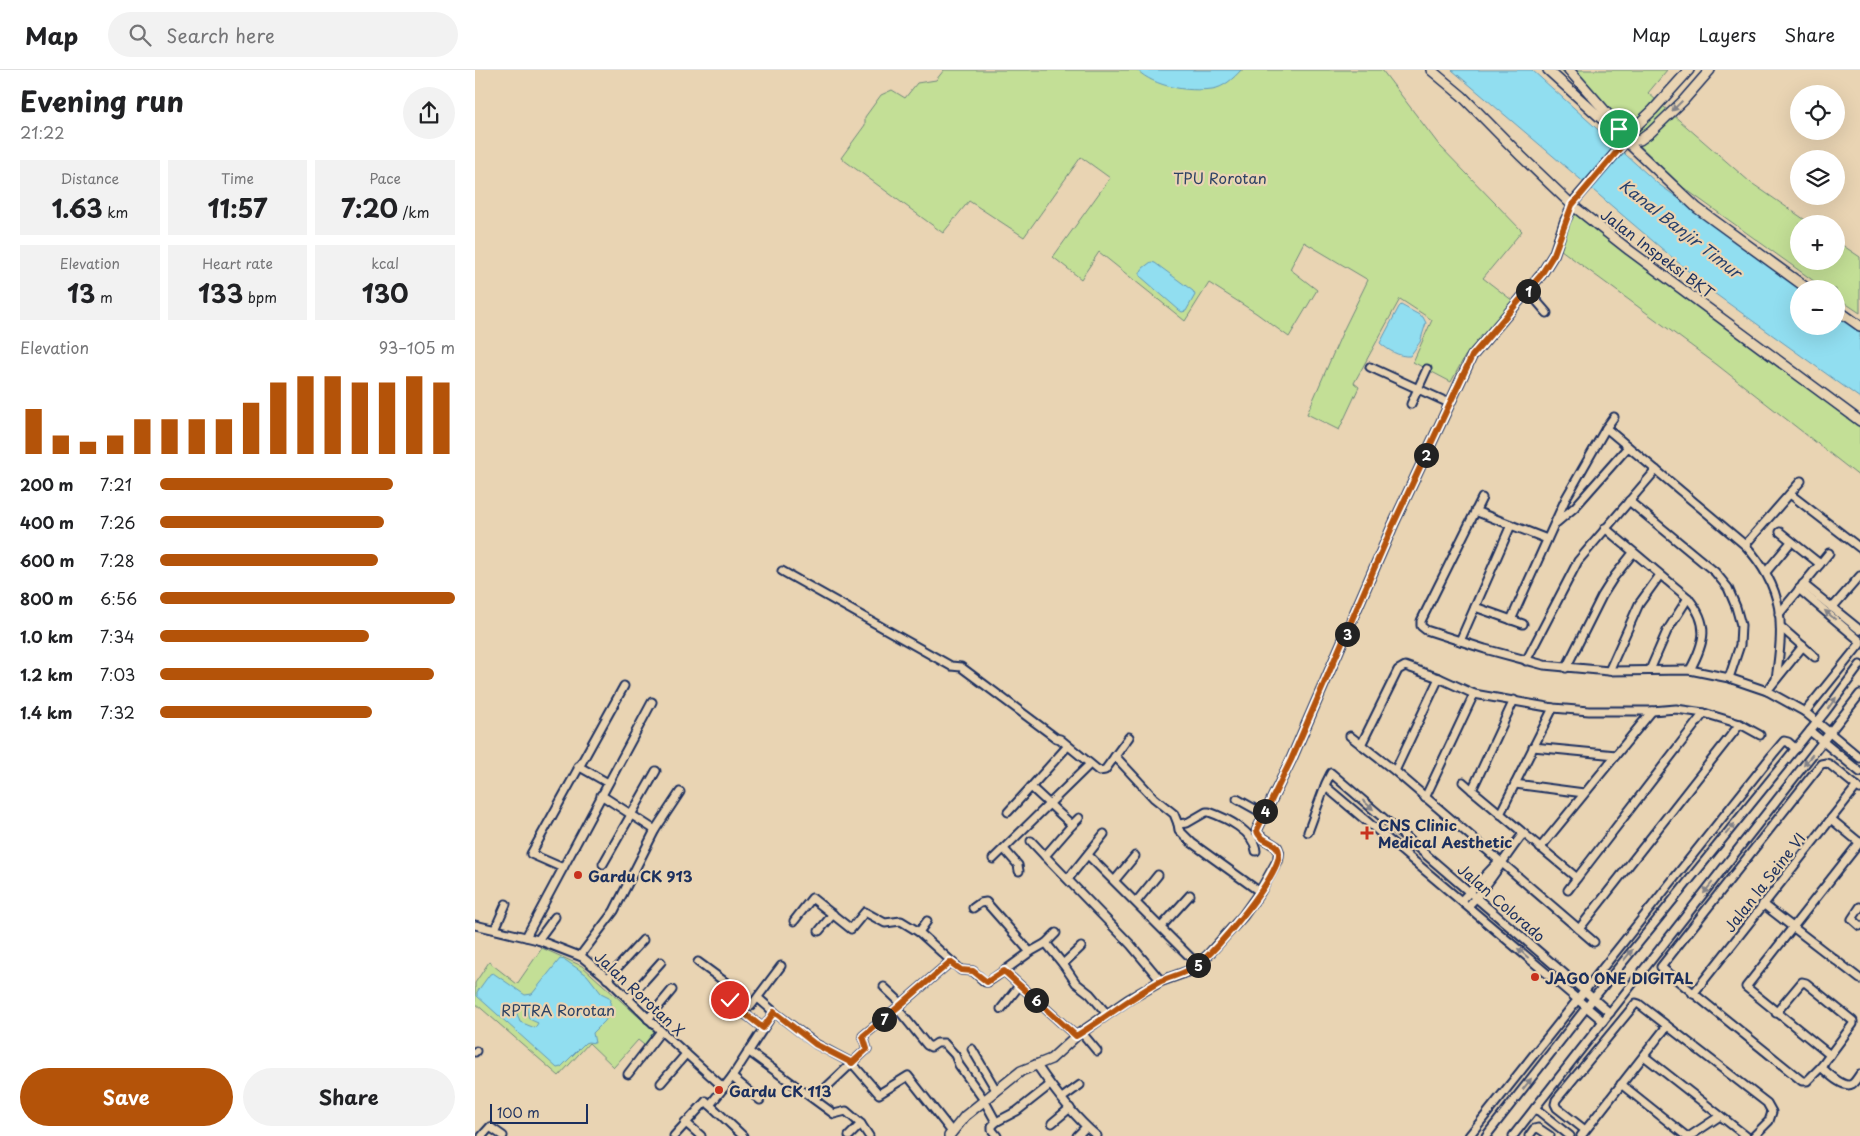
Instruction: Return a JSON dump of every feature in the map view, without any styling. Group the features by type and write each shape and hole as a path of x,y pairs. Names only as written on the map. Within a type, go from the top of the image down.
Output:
{"street":[{"name":"Jalan Inspeksi BKT","path":"1431,70 1462,96 1521,156 1629,250 1860,421"},
{"path":"1548,70 1697,208 1796,280"},
{"path":"1569,70 1606,112 1626,141"},
{"path":"758,998 815,1044 852,1063 879,1094 909,1076 951,1134 965,1116 1021,1071 1051,1058 1107,1014 1161,981 1198,965 1223,940 1260,892 1279,855 1277,847 1258,835 1257,832 1291,760 1393,525 1473,355 1541,275 1554,254 1574,202 1626,141 1633,129 1689,70"},
{"path":"1626,141 1640,140 1651,132 1683,101 1710,70"},
{"path":"1528,291 1547,312"},
{"path":"1845,315 1860,326"},
{"path":"1370,367 1449,403"},
{"path":"1411,404 1427,369"},
{"path":"1511,620 1566,498 1614,417"},
{"path":"1606,428 1745,544 1757,558 1766,572 1775,594 1782,628 1775,679"},
{"path":"1553,525 1575,507 1628,447"},
{"path":"1526,661 1578,561 1656,470"},
{"path":"1745,544 1801,481"},
{"path":"1790,494 1860,548"},
{"path":"1482,498 1421,624 1426,630 1526,661 1566,668 1609,671 1690,670 1729,678 1767,691 1805,712 1860,758"},
{"path":"1629,500 1715,572 1728,588 1741,625 1740,645 1729,678"},
{"path":"1475,510 1547,539"},
{"path":"1460,641 1511,525"},
{"path":"1605,528 1695,606 1702,621 1704,636 1701,651 1690,670"},
{"path":"1780,532 1819,564"},
{"path":"1766,572 1791,542"},
{"path":"1566,668 1602,596 1633,553"},
{"path":"1779,614 1829,553"},
{"path":"782,571 951,666 961,667 1056,738 1060,739 1099,771 1104,771 1129,737"},
{"path":"1609,671 1639,604 1660,575"},
{"path":"1833,608 1860,576"},
{"path":"1801,587 1833,608 1860,630"},
{"path":"1801,587 1859,639 1805,712"},
{"path":"1651,670 1667,631 1688,598"},
{"path":"1475,607 1523,624"},
{"path":"1782,628 1815,657"},
{"path":"1767,691 1803,646"},
{"path":"1486,1136 1796,749 1860,665"},
{"path":"1361,745 1401,667 1407,666 1474,694 1553,708 1589,711 1676,709 1703,713 1740,724 1760,735"},
{"path":"1395,771 1439,678"},
{"path":"562,871 531,854 624,686"},
{"path":"1425,798 1474,694"},
{"path":"1513,1136 1600,1019 1860,694"},
{"path":"1472,790 1514,700"},
{"path":"526,937 652,702"},
{"path":"1500,814 1553,708"},
{"path":"1540,848 1652,711"},
{"path":"1568,890 1703,713"},
{"path":"1579,929 1740,724"},
{"path":"1810,731 1860,772"},
{"path":"1350,736 1502,860 1594,942"},
{"path":"1469,1136 1784,742 1787,742 1796,749"},
{"path":"1533,747 1616,755"},
{"path":"1008,812 1066,748"},
{"path":"1115,756 1154,798 1174,814 1179,830 1192,843 1260,892"},
{"path":"1777,1012 1802,982 1806,983 1853,1021 1852,1026 1821,1067 1807,1080 1802,1081 1661,967 1821,764 1829,764 1858,788"},
{"path":"579,766 608,783"},
{"path":"993,859 1087,767"},
{"path":"603,864 656,771"},
{"name":"Jalan Colorado","path":"1600,1019 1325,786 1331,773 1607,1011"},
{"path":"1463,782 1577,878"},
{"path":"1515,784 1585,793"},
{"path":"1309,832 1325,786"},
{"path":"1031,787 1072,825"},
{"name":"Jalan la Seine VI","path":"1693,994 1831,819 1858,788"},
{"path":"582,958 614,911 655,830 680,792"},
{"path":"601,796 655,830"},
{"path":"1237,799 1264,814"},
{"path":"1178,824 1187,823 1209,812 1247,833 1253,841 1256,851"},
{"path":"1045,856 1079,818"},
{"path":"1830,1055 1746,987 1860,843 1831,819"},
{"path":"1068,879 1104,834"},
{"path":"1465,903 1476,898 1502,860 1523,834"},
{"path":"1031,841 1131,945 1161,981"},
{"path":"1004,849 1018,865 1019,871"},
{"path":"1088,854 1198,965"},
{"path":"1115,880 1135,856"},
{"path":"1691,859 1700,867"},
{"path":"1465,903 1469,892 1502,860"},
{"path":"1136,902 1158,875"},
{"path":"1161,928 1190,895"},
{"path":"794,921 812,898 851,929 865,912 885,923 901,921 919,932 961,970 973,971 987,982 1046,943 1056,934"},
{"path":"973,908 980,902 986,902 1030,952"},
{"path":"495,930 506,904"},
{"path":"1763,904 1860,979"},
{"path":"1479,915 1486,906"},
{"path":"1860,907 1851,919 1860,926"},
{"path":"819,931 833,914"},
{"path":"538,940 555,917"},
{"path":"919,932 927,921"},
{"name":"Jalan Rorotan X","path":"475,925 538,940 582,958 724,1088"},
{"path":"607,979 643,940"},
{"path":"1046,943 1076,983 1107,1014"},
{"path":"1063,964 1081,947"},
{"path":"628,999 661,962"},
{"path":"698,962 736,990 730,1002 763,1028"},
{"path":"815,1098 867,1049 863,1036 950,962"},
{"path":"751,1006 781,966"},
{"path":"1004,971 1019,986 1097,1051"},
{"path":"1001,1009 1019,986"},
{"path":"884,987 927,1045 931,1047 940,1042 944,1043 953,1052 959,1065 984,1100 996,1122"},
{"path":"648,1018 672,990"},
{"path":"1667,1026 1583,1133 1557,1108 1556,1100 1633,1005 1639,1004 1767,1104 1772,1112 1769,1120 1755,1136"},
{"path":"711,1105 732,1077 774,1012"},
{"path":"628,1074 661,1031"},
{"path":"973,1049 996,1090"},
{"path":"748,1051 815,1098 834,1114 845,1111 861,1124 869,1136"},
{"path":"661,1084 686,1054"},
{"path":"1644,1056 1746,1136"},
{"path":"1036,1064 1050,1085 1086,1127 1097,1136"},
{"path":"1821,1067 1847,1085 1853,1084 1860,1074"},
{"path":"732,1077 761,1100"},
{"path":"1621,1084 1686,1136"},
{"path":"997,1136 992,1130 992,1126 996,1122 1017,1111 1050,1085"},
{"path":"1062,1098 1080,1085"},
{"path":"1503,1093 1514,1100"},
{"path":"674,1136 706,1101 743,1136"},
{"path":"1052,1123 1070,1108"},
{"path":"1535,1108 1570,1136"},
{"path":"1690,1136 1720,1116"},
{"path":"685,1122 701,1136"},
{"path":"849,1136 861,1124"},
{"path":"482,1136 490,1127 501,1136"},
{"path":"1077,1136 1086,1127"},
{"path":"1529,1136 1537,1128 1550,1136"}],"green space":[{"name":"TPU Rorotan","path":"944,70 1382,70 1439,145 1522,231 1483,278 1513,301 1465,356 1451,382 1413,362 1432,320 1400,299 1354,383 1359,387 1339,430 1307,414 1343,331 1368,280 1304,242 1290,269 1317,290 1289,337 1209,283 1185,321 1099,252 1081,279 1053,257 1110,178 1081,157 1024,237 969,201 943,233 841,158 865,125 865,117 881,95 892,90 905,98 917,83 936,80"},
{"path":"1561,70 1667,70 1648,93 1750,182 1798,215 1790,215 1790,264 1684,188"},
{"path":"1572,205 1860,421 1860,477 1716,364 1557,247"},
{"path":"1845,247 1860,257 1860,313 1845,303 1845,280 1812,280 1798,270 1845,270"},
{"name":"RPTRA Rorotan","path":"542,948 582,966 659,1035 649,1049 638,1040 614,1067 589,1043 559,1076 475,1003 475,983 489,962 517,984"}],"water":[{"path":"1137,70 1241,70 1220,87 1192,90 1172,87 1153,81"},
{"name":"Kanal Banjir Timur","path":"1452,70 1532,70 1657,183 1792,280 1790,280 1790,335 1845,335 1845,318 1860,329 1860,398 1714,293"},
{"path":"1151,262 1193,291 1195,295 1186,311 1182,312 1179,310 1140,276 1143,268"},
{"path":"1401,305 1423,317 1426,323 1420,342 1410,356 1394,352 1380,343"},
{"path":"560,959 565,960 587,975 601,993 609,997 611,1008 605,1021 593,1033 595,1043 585,1043 561,1067 557,1068 477,996 477,992 490,974 493,973 525,995 532,994","holes":["526,1006 529,1019 538,1023 535,1028 520,1022 515,1008"]}],"place":[{"name":"CNS Clinic Medical Aesthetic","path":"1367,833"},
{"name":"Gardu CK 913","path":"578,875"},
{"name":"JAGO ONE DIGITAL","path":"1535,977"},
{"name":"Gardu CK 113","path":"719,1090"}],"route":[{"path":"730,1000 730,1002 763,1028 774,1012 815,1044 852,1063 867,1049 862,1038 863,1036 950,962 961,970 972,970 985,982 988,982 1004,971 1076,1036 1132,998 1161,981 1189,970 1208,956 1243,916 1260,892 1278,860 1279,852 1277,847 1258,835 1257,830 1291,760 1393,525 1472,356 1508,316 1547,266 1554,254 1572,205 1626,141 1619,129"}]}
